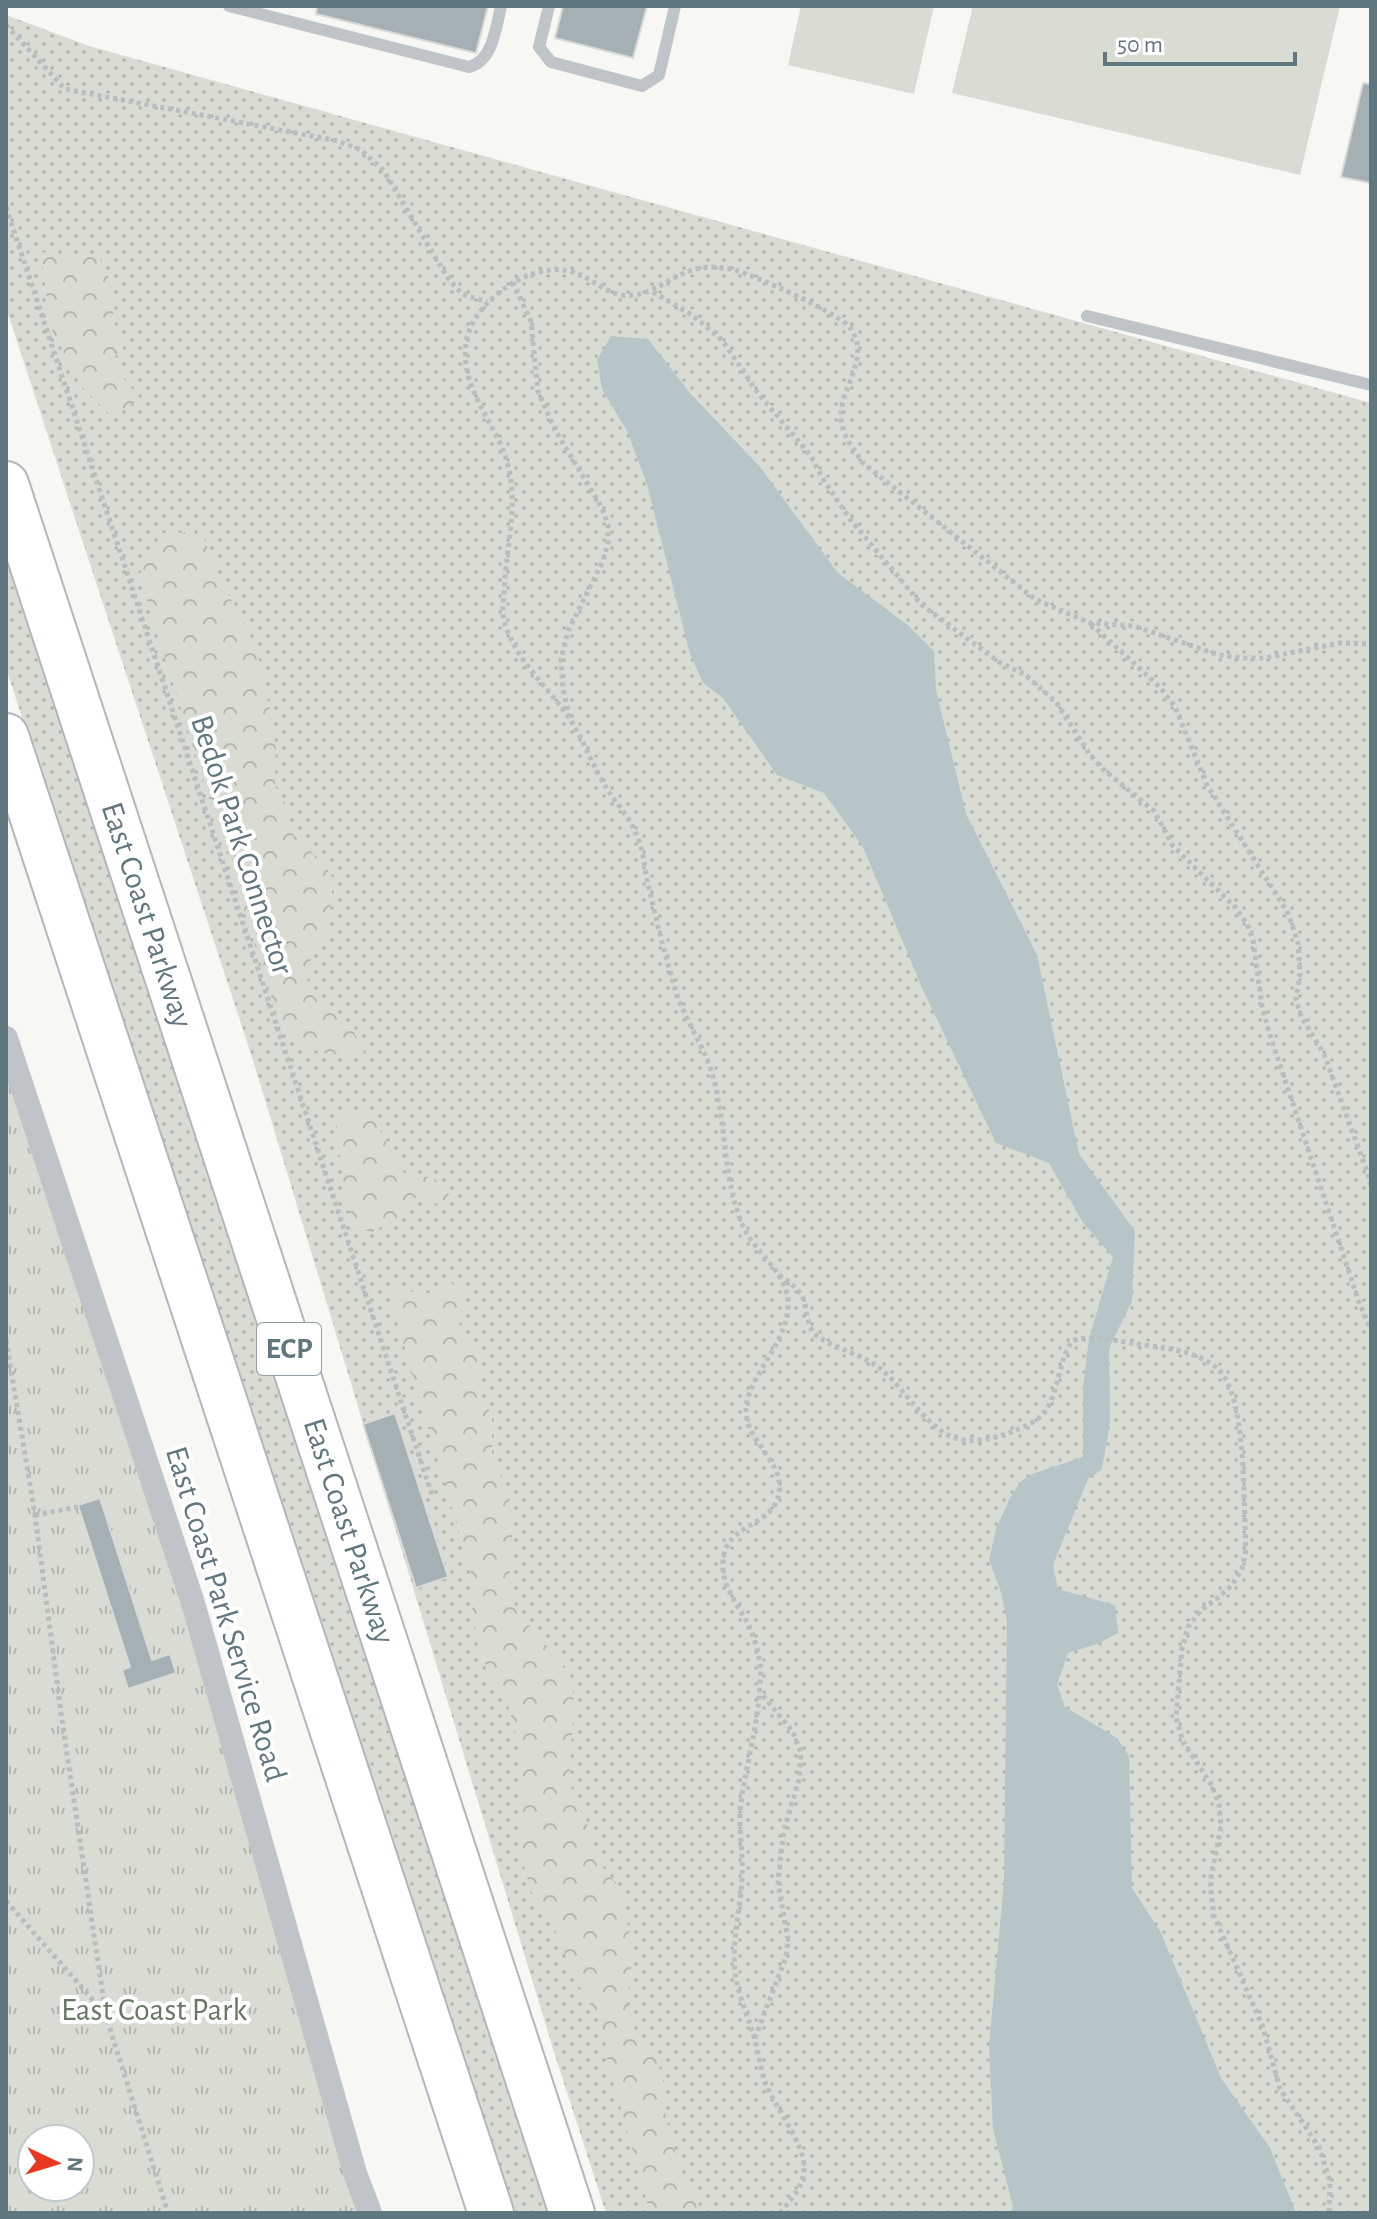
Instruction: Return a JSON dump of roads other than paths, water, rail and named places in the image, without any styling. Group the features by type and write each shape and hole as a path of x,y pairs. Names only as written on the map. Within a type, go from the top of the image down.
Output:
{"highway":[{"name":"East Coast Parkway","path":"6,484 572,2213"},
{"name":"ECP","path":"6,736 491,2213"}],"street":[{"name":"East Coast Park Service Road","path":"6,1038 193,1603 355,2173 370,2213"}],"lane":[{"path":"229,6 469,67 485,57 501,6"},
{"path":"549,6 539,47 551,62 642,86 659,75 675,6"},
{"path":"1087,316 1371,385"}],"park label":[{"name":"East Coast Park","path":"154,2010"}]}
